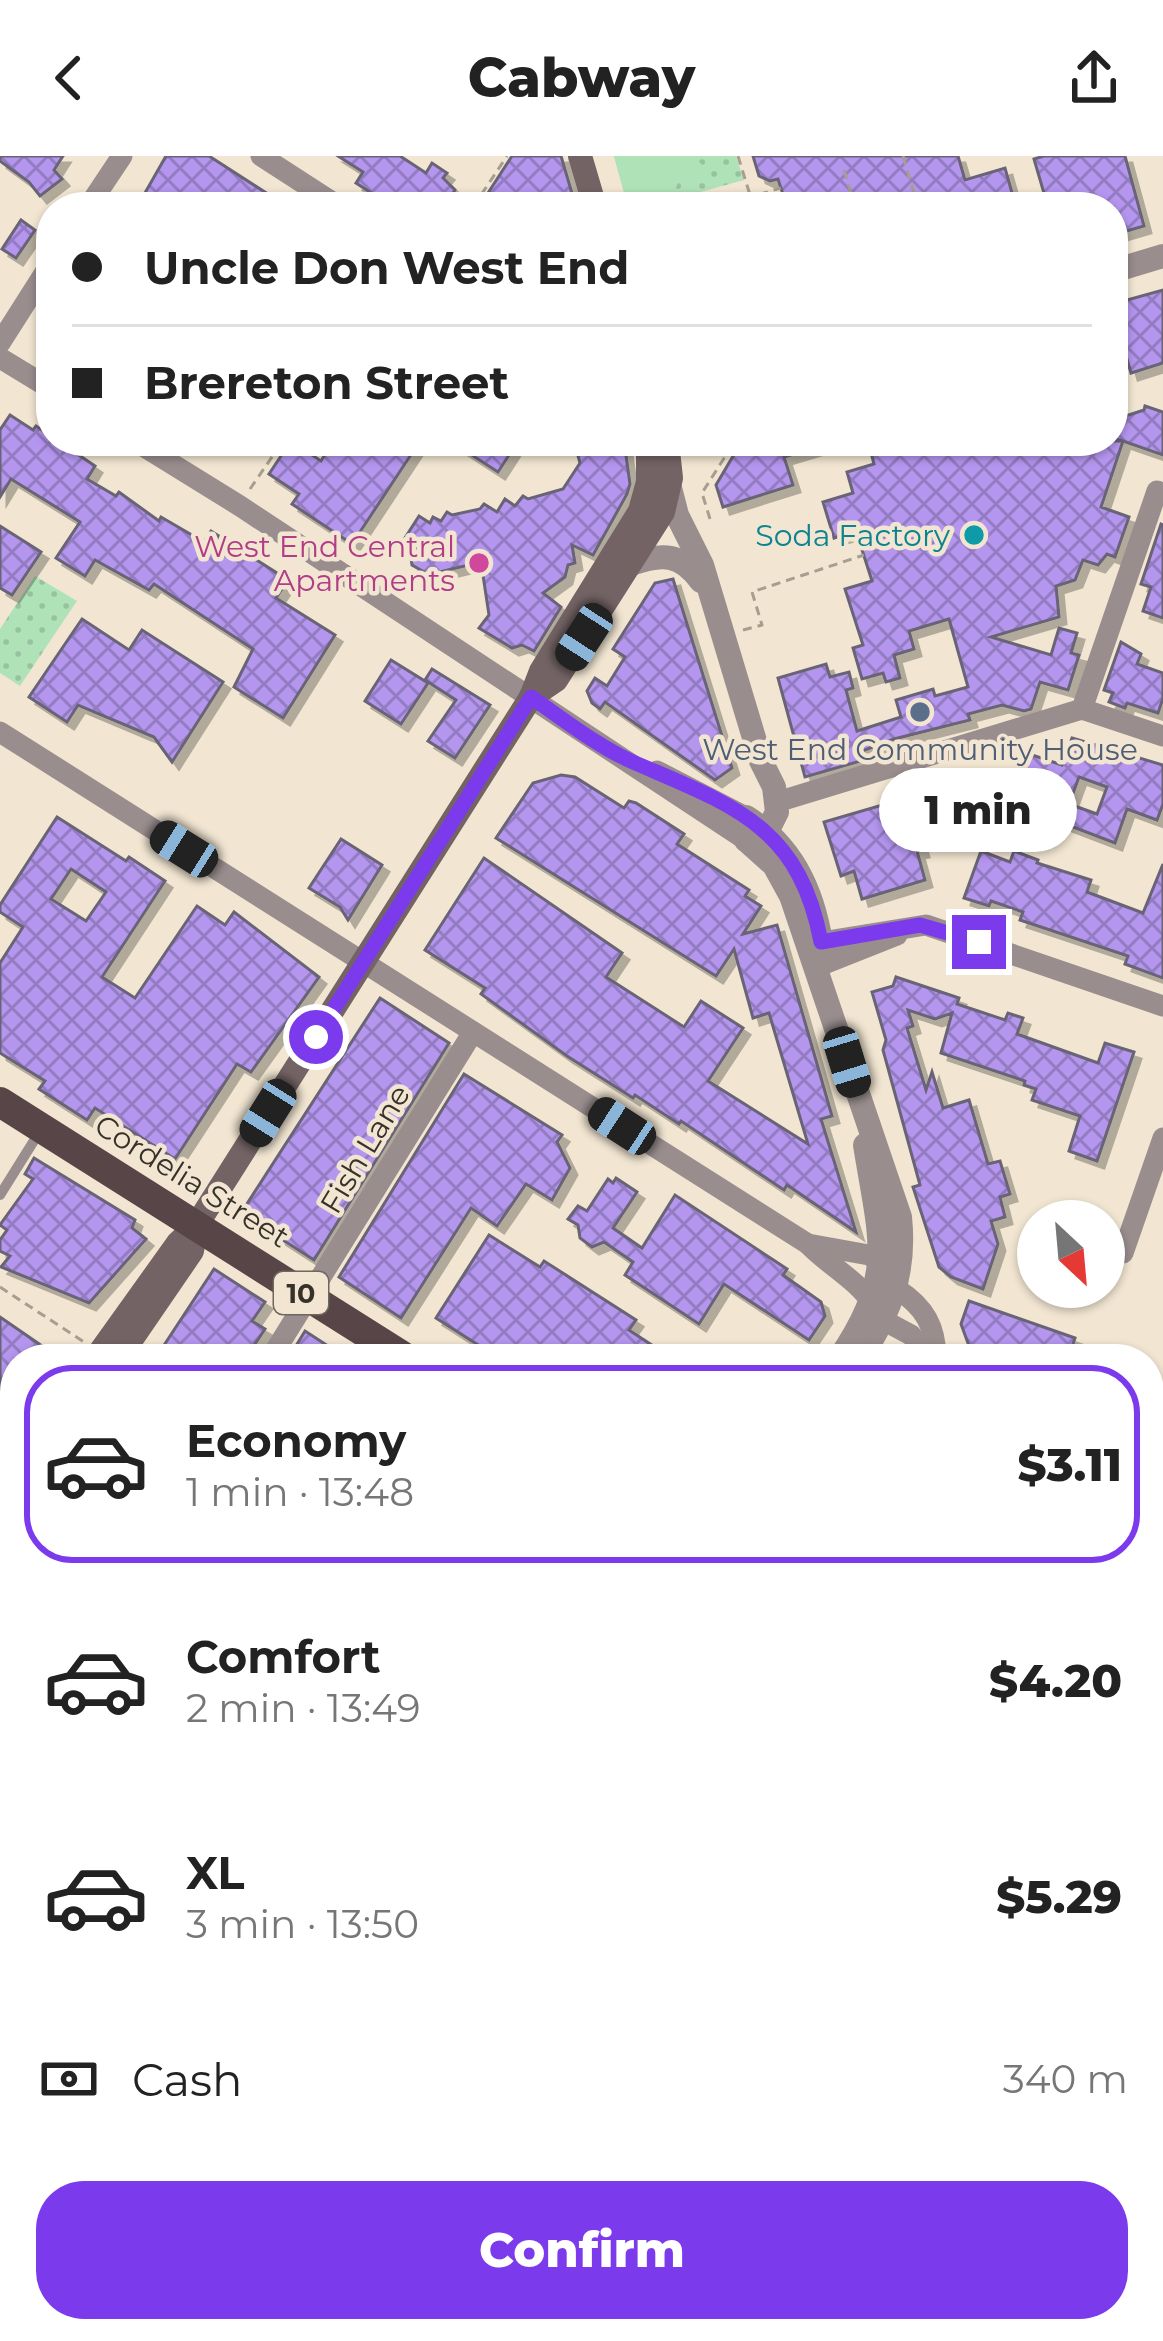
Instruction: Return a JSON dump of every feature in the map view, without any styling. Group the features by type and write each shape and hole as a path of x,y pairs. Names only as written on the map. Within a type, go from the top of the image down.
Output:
{"main road":[{"path":"580,156 591,192"},
{"path":"115,1344 192,1252 196,1226 531,697 541,671 640,511 648,482 648,456"},
{"path":"531,697 556,680 659,520 670,488 668,456"},
{"name":"Cordelia Street","path":"0,1102 383,1344"}],"street":[{"path":"98,192 122,156"},
{"path":"261,156 317,192"},
{"path":"1128,266 1163,256"},
{"path":"0,343 36,287"},
{"path":"0,358 36,380"},
{"path":"158,456 628,760 753,830 800,872 822,953 826,991"},
{"path":"670,488 712,598 777,802"},
{"path":"1082,709 1152,489"},
{"path":"631,564 654,556 675,557 693,570 712,598"},
{"path":"753,830 777,802 1082,709 1163,736"},
{"path":"0,732 808,1244 918,1344"},
{"path":"761,761 753,830 781,875 826,991 900,1217 903,1255 897,1289 851,1344"},
{"path":"822,953 920,925 1163,1006"},
{"name":"Fish Lane","path":"280,1344 473,1032"},
{"path":"858,1098 880,1228 878,1311 866,1344"},
{"path":"1125,1247 1163,1138"},
{"path":"808,1244 880,1261 897,1289 929,1319 935,1344"}],"lane":[{"path":"0,1196 42,1128"}],"path":[{"path":"483,192 507,156"},
{"path":"738,156 749,192"},
{"path":"903,156 914,192"},
{"path":"844,170 851,192"},
{"path":"767,192 781,188"},
{"path":"250,489 273,456"},
{"path":"710,519 702,494 726,456"},
{"path":"743,630 762,625 752,592 864,555"},
{"path":"0,1287 87,1344"}],"green space":[{"path":"614,156 736,156 744,180 700,192 624,192"},
{"path":"614,156 691,156 710,171 698,179 680,178 674,192 624,192"},
{"path":"35,576 77,601 20,686 0,673 0,629"}],"building":[{"path":"0,156 63,156 54,170 62,179 45,192 37,192"},
{"path":"166,156 209,156 265,192 146,192"},
{"path":"338,156 400,156 426,173 432,163 447,173 443,178 455,190 370,192 356,183 363,172"},
{"path":"512,156 561,156 572,192 489,192"},
{"path":"753,156 958,156 965,180 1005,168 1012,192 782,192 778,179 759,176"},
{"path":"1125,156 1144,226 1128,231 1128,192 1044,192 1034,159"},
{"path":"21,220 35,230 16,258 2,249"},
{"path":"1163,290 1163,363 1131,373 1128,362 1128,300"},
{"path":"1145,406 1163,412 1163,455 1128,443 1128,415"},
{"path":"10,415 33,430 36,426 36,456 80,456 95,466 87,479 116,496 119,492 159,521 161,517 204,542 211,531 288,580 276,598 335,635 283,718 234,687 253,649 154,584 149,590 95,560 85,576 56,558 80,522 11,479 0,497 0,430"},
{"path":"281,456 314,456 321,461 324,456 410,456 352,544 292,504 299,494 269,474"},
{"path":"473,456 508,456 498,472"},
{"path":"578,456 626,456 627,494 593,555 572,545 575,563 543,593 561,607 534,651 522,645 512,648 479,628 489,615 481,562 433,577 412,565 409,543 401,544 419,516 430,523 433,517 441,521 447,512 480,509 484,504 497,512 505,499 515,506 523,496 528,499 563,489 580,463"},
{"path":"733,456 787,456 793,485 723,507 716,485"},
{"name":"Soda Factory","path":"872,456 1118,456 1101,507 1129,517 1115,557 1107,554 1098,565 1083,560 1075,580 1056,586 1059,617 991,637 1051,655 1059,628 1077,633 1071,653 1079,655 1068,690 1040,682 1031,709 1002,705 968,714 970,720 894,739 862,751 864,760 805,777 778,678 826,664 830,677 849,672 853,688 846,690 857,731 901,717 896,700 933,689 935,696 968,687 949,619 909,631 914,649 894,655 900,678 886,682 883,673 862,679 853,648 863,645 845,589 872,581 856,531 834,538 823,502 853,493 847,472 874,464"},
{"path":"1161,524 1163,618 1143,611 1151,587 1141,584"},
{"path":"0,526 41,552 12,595 0,588"},
{"path":"673,579 732,768 715,780 605,702 600,709 587,691 595,678 607,686 625,657 613,649 655,583"},
{"path":"82,619 129,650 142,630 223,682 172,762 154,737 78,705 67,722 29,697"},
{"path":"1121,642 1141,654 1137,664 1163,673 1158,713 1109,702 1113,693 1104,690"},
{"path":"391,660 428,683 401,724 365,701"},
{"path":"432,669 490,705 455,758 428,741 456,700 425,680"},
{"path":"1072,738 1163,765 1163,804 1157,820 1127,809 1115,843 1040,819 1044,809 1003,794 1008,781 1018,784 1029,754 1062,765","holes":["1079,777 1107,787 1097,814 1069,804"]},
{"path":"984,774 992,799 980,795 987,820 963,827 950,784"},
{"path":"561,775 575,777 624,808 629,801 636,803 684,834 677,844 749,890 745,896 761,906 743,934 777,925 832,1116 821,1119 856,1232 787,1185 784,1190 681,1121 633,1098 567,1056 481,994 485,988 425,950 484,858 622,953 606,977 684,1027 701,1001 743,1028 708,1081 808,1144 769,1013 753,1018 734,949 716,976 496,838 533,783"},
{"path":"906,798 922,850 917,851 925,880 862,899 854,871 841,876 824,822"},
{"path":"57,817 165,881 102,977 135,998 197,906 225,925 234,912 319,977 251,1072 237,1064 175,1159 95,1108 87,1120 39,1089 45,1081 0,1053 0,963 23,927 0,912 0,905","holes":["71,869 106,892 86,921 51,899"]},
{"path":"341,839 382,865 348,920 340,907 309,888"},
{"path":"981,851 1010,862 1014,851 1091,880 1087,892 1143,913 1163,864 1163,978 1125,964 1128,956 1020,920 1023,912 964,898"},
{"path":"896,977 1005,1020 1008,1013 1023,1018 1017,1034 1098,1063 1105,1043 1134,1052 1097,1161 1069,1151 1080,1116 1032,1100 1036,1089 1024,1085 1025,1081 941,1053 952,1013 935,1019 908,1010 913,1026 907,1028 926,1090 932,1072 943,1108 969,1100 988,1164 1000,1161 1010,1194 1000,1197 1005,1217 991,1221 998,1244 983,1289 939,1267 913,1187 920,1185 872,992 893,986"},
{"path":"380,998 449,1043 314,1260 241,1213"},
{"path":"464,1074 562,1135 557,1142 570,1168 552,1200 526,1184 497,1226 471,1208 401,1318 339,1277"},
{"path":"34,1158 135,1220 132,1228 146,1239 89,1303 1,1267 10,1256 0,1251 7,1230 0,1225 33,1179 25,1174"},
{"path":"616,1178 637,1192 613,1228 642,1248 675,1195 787,1269 783,1275 821,1302 825,1316 809,1340 724,1284 699,1324 625,1275 633,1262 604,1242 592,1247 580,1238 578,1225 568,1219 578,1206 587,1211 608,1179 613,1183"},
{"path":"489,1235 540,1267 544,1261 636,1320 629,1330 650,1344 477,1344 436,1318"},
{"path":"214,1269 265,1302 252,1321 265,1329 255,1344 165,1344"},
{"path":"969,1301 1075,1338 1073,1344 968,1344 961,1324"},
{"path":"0,1317 39,1344 0,1344"},
{"path":"305,1331 325,1344 297,1344"}],"place":[{"name":"Soda Factory","path":"974,535"},
{"name":"West End Central Apartments","path":"479,563"},
{"name":"West End Community House","path":"920,712"}],"route":[{"path":"316,1037 531,697 628,760 688,784 767,832 800,872 821,942 920,925 979,942"}]}
